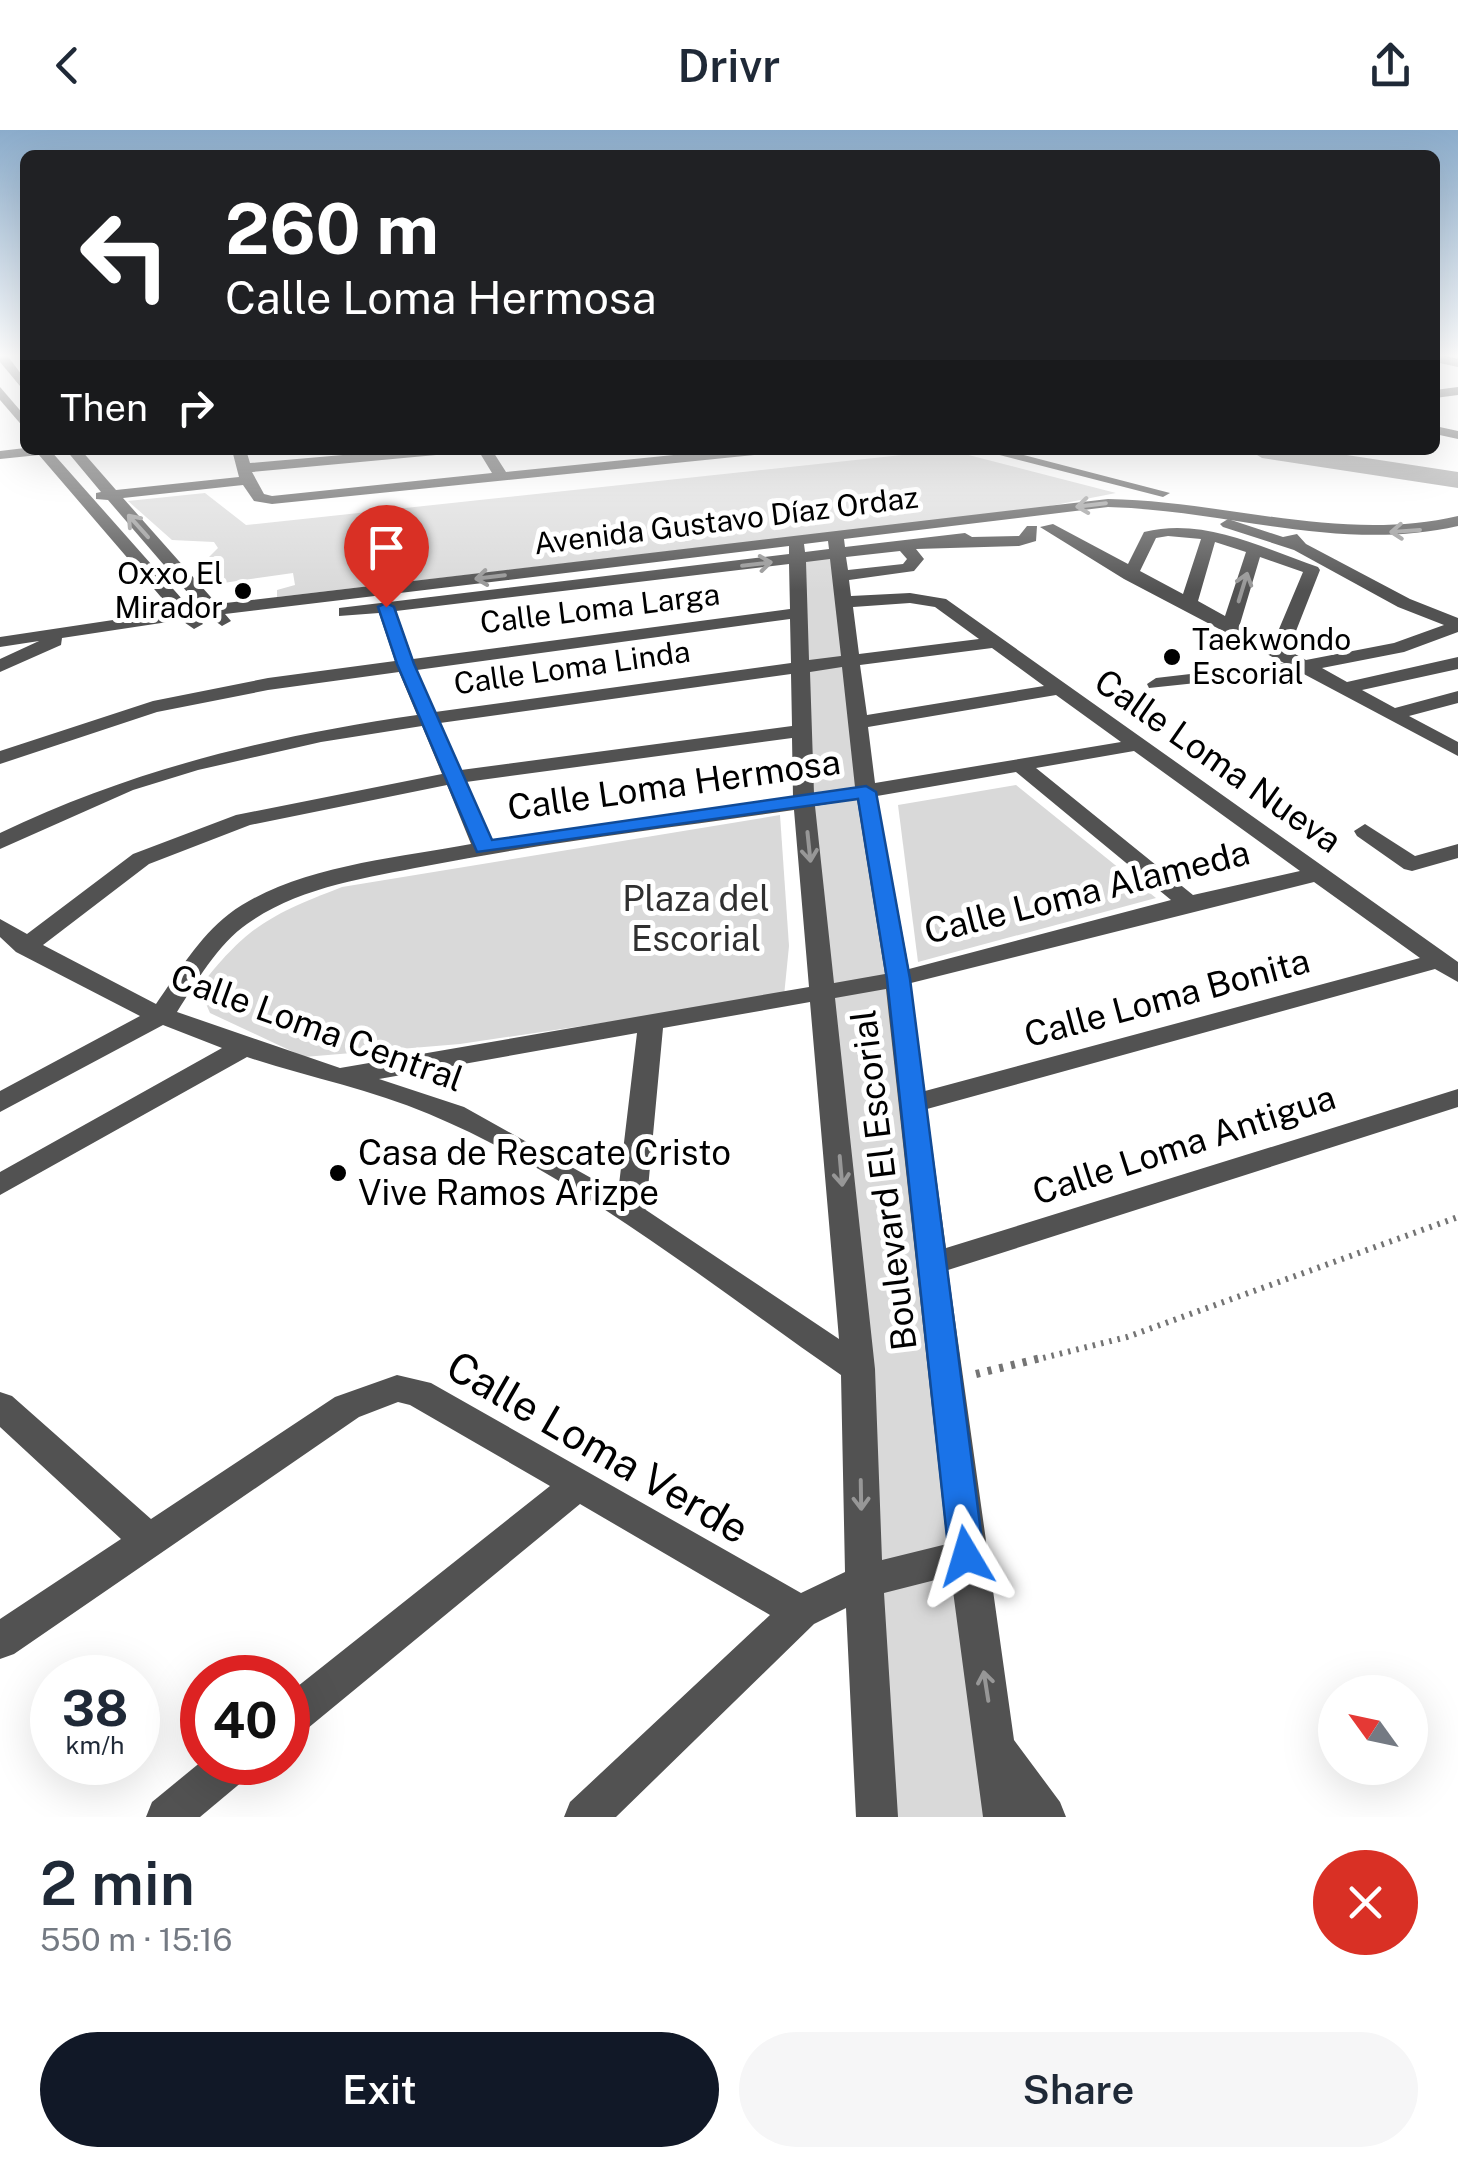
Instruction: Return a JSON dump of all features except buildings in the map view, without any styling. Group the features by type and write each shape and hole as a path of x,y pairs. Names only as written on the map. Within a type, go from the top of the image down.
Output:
{"street":[{"path":"47,455 198,629"},
{"path":"77,455 225,625"},
{"path":"240,455 258,498 272,500 713,455"},
{"path":"81,498 246,474 343,455"},
{"path":"488,455 501,476"},
{"path":"1007,455 1261,522 1404,602 1458,625"},
{"name":"Avenida Gustavo Díaz Ordaz","path":"0,642 214,610 798,549 840,567 1108,503 1171,503 1386,532 1458,521"},
{"name":"Avenida Gustavo Díaz Ordaz","path":"840,567 904,545 1112,519 1181,518 1250,530 1300,547"},
{"path":"1040,528 1231,624 1458,750"},
{"path":"1130,574 1150,535 1167,532 1210,537 1312,570 1458,646"},
{"path":"1189,602 1210,537"},
{"name":"Avenida Gustavo Díaz Ordaz","path":"0,656 798,549"},
{"name":"Boulevard El Escorial","path":"798,549 804,802 858,1369 877,1817"},
{"path":"1231,624 1255,550"},
{"name":"Calle Loma Nueva","path":"840,567 910,598 940,603 990,643 1322,873 1449,967"},
{"name":"Boulevard El Escorial","path":"840,567 866,792 898,979 966,1556 1004,1817"},
{"path":"1271,646 1287,632 1312,570"},
{"path":"386,607 405,664 457,777 484,848"},
{"name":"Calle Loma Larga","path":"0,758 152,707 405,664 799,613"},
{"path":"1156,684 1300,664 1437,638 1458,625"},
{"path":"0,666 80,628"},
{"name":"Calle Loma Linda","path":"0,842 50,814 201,759 430,719 990,643"},
{"path":"1345,688 1458,664"},
{"path":"857,722 1059,689"},
{"path":"1393,714 1458,697"},
{"path":"1435,735 1458,729"},
{"path":"25,947 142,860 191,837 244,820 457,777 800,731"},
{"name":"Calle Loma Hermosa","path":"0,1103 162,1015 192,969 236,920 280,895 349,874 484,848 804,802 1136,744"},
{"path":"1021,766 1189,903"},
{"path":"1365,831 1412,864 1458,851"},
{"name":"Calle Loma Alameda","path":"339,1077 824,988 898,979 1189,903 1322,873"},
{"name":"Calle Loma Central","path":"0,926 25,947 162,1015 242,1048 453,1114 630,1215 858,1369"},
{"name":"Calle Loma Bonita","path":"912,1104 1449,967"},
{"path":"630,1215 652,1021"},
{"path":"0,1185 242,1048"},
{"name":"Calle Loma Antigua","path":"932,1264 1458,1098"},
{"name":"Calle Loma Verde","path":"0,1641 347,1407 397,1388 419,1394 800,1612"},
{"path":"0,1406 148,1540"},
{"path":"310,1701 578,1484"},
{"path":"585,1817 800,1612 864,1581 966,1556"},
{"path":"996,1750 1046,1817"},
{"path":"166,1817 206,1785"}],"path":[{"path":"966,1376 1127,1337 1458,1217"}],"green space":[{"path":"902,455 968,455 1116,493 1040,508 277,597 277,590 295,585 293,573 216,584 205,581 199,567 218,548 214,542 172,540 128,501 205,493 246,525"},
{"path":"837,554 864,791 805,801 801,560"},
{"path":"1016,785 1156,898 918,962 898,805"},
{"path":"865,793 897,978 826,988 806,803"},
{"name":"Plaza del Escorial","path":"780,815 789,946 784,996 460,1044 304,1057 210,1013 199,988 246,936 278,915 342,887"},
{"path":"897,980 965,1555 866,1578 826,989"},
{"path":"967,1557 1001,1817 881,1817 865,1582"}],"waterway":[{"path":"1295,455 1458,480"}],"place":[{"name":"Oxxo El Mirador","path":"243,591"},
{"name":"Taekwondo Escorial","path":"1172,657"},
{"name":"Casa de Rescate Cristo Vive Ramos Arizpe","path":"338,1173"}],"route":[{"path":"386,607 405,664 457,777 484,848 866,792 898,979 966,1556"}]}
